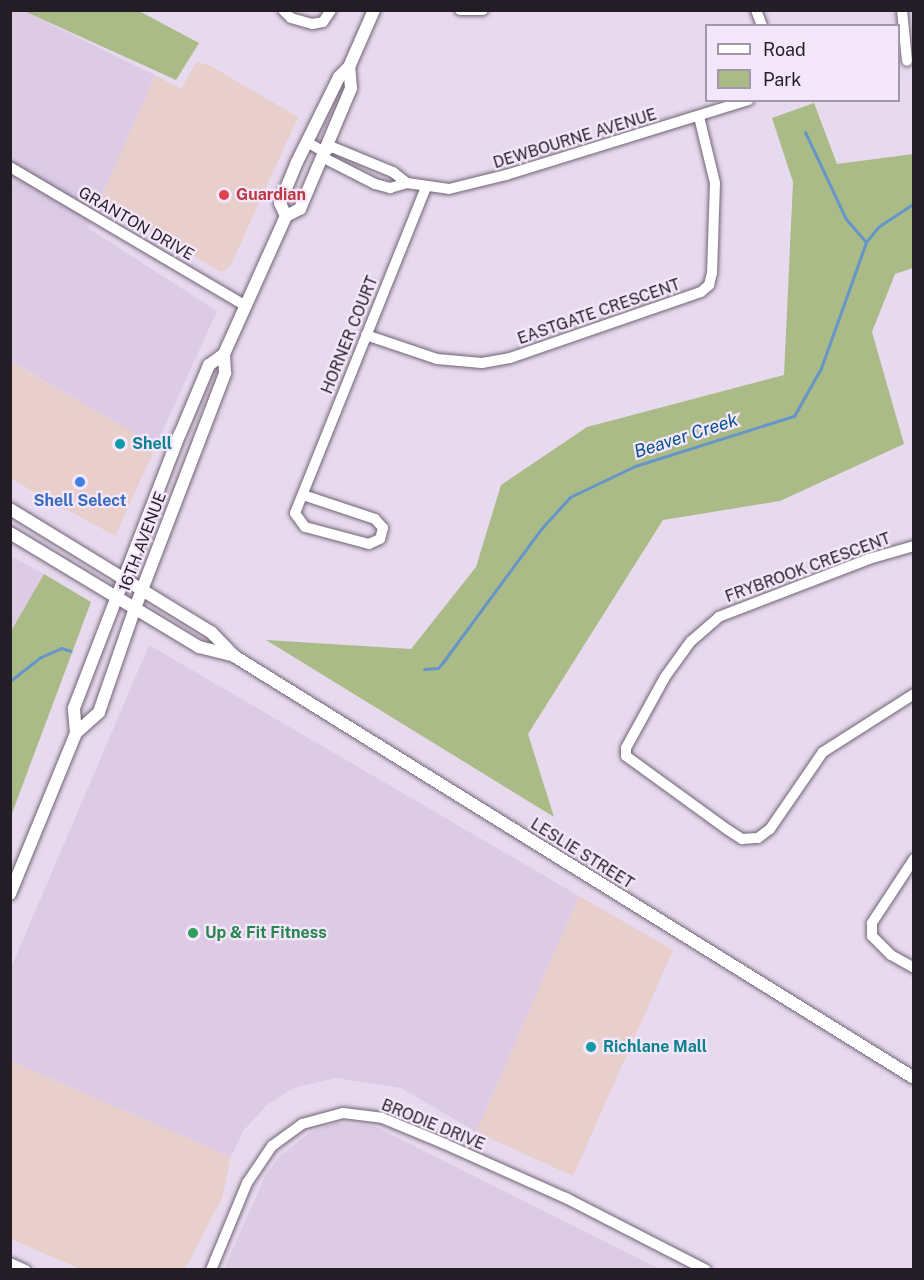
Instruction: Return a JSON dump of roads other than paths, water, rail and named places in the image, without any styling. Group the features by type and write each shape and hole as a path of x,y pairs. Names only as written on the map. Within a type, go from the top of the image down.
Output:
{"main road":[{"name":"16TH AVENUE","path":"286,216 280,203 339,77 349,67 374,10"},
{"name":"16TH AVENUE","path":"10,894 76,733 99,712 135,608 225,373 224,354 286,216 300,209 351,88 349,67"},
{"name":"16TH AVENUE","path":"76,733 74,708 123,579 209,365 224,354"},
{"name":"LESLIE STREET","path":"10,509 211,632 234,656 914,1078"},
{"name":"LESLIE STREET","path":"10,533 199,647 234,656"}],"street":[{"path":"283,10 291,18 312,24 322,22 331,10"},
{"path":"460,10 483,10"},
{"path":"902,10 906,62"},
{"name":"DEWBOURNE AVENUE","path":"324,152 332,147 393,172 407,183 448,189 482,182 743,102"},
{"name":"EASTGATE CRESCENT","path":"366,334 437,359 482,363 510,358 701,292 709,285 712,273 715,183 699,117"},
{"name":"DEWBOURNE AVENUE","path":"307,142 324,152 326,159 375,184 390,188 407,183"},
{"name":"GRANTON DRIVE","path":"10,168 246,306"},
{"name":"HORNER COURT","path":"303,495 375,519 383,528 381,540 369,544 305,527 295,513 426,187"},
{"name":"FRYBROOK CRESCENT","path":"914,546 869,559 719,617 692,641 665,677 626,748 626,756 735,835 742,839 758,838 770,829 823,752 914,694"},
{"path":"914,859 872,923 872,936 891,955 914,968"},
{"name":"BRODIE DRIVE","path":"211,1269 248,1183 272,1146 302,1124 343,1113 382,1118 445,1144 566,1198 706,1269"},
{"path":"10,1263 26,1269"}],"waterway":[{"path":"805,132 846,219 866,242"},
{"name":"Beaver Creek","path":"424,669 438,668 541,529 570,497 635,466 794,416 821,368 866,242 878,227 914,203"},
{"name":"Beaver Creek","path":"10,681 41,657 61,648 71,651"}],"place":[{"name":"Guardian","path":"224,195"},
{"name":"Shell","path":"120,444"},
{"name":"Shell Select","path":"80,482"},
{"name":"Up & Fit Fitness","path":"193,933"},
{"name":"Richlane Mall","path":"591,1047"}]}
